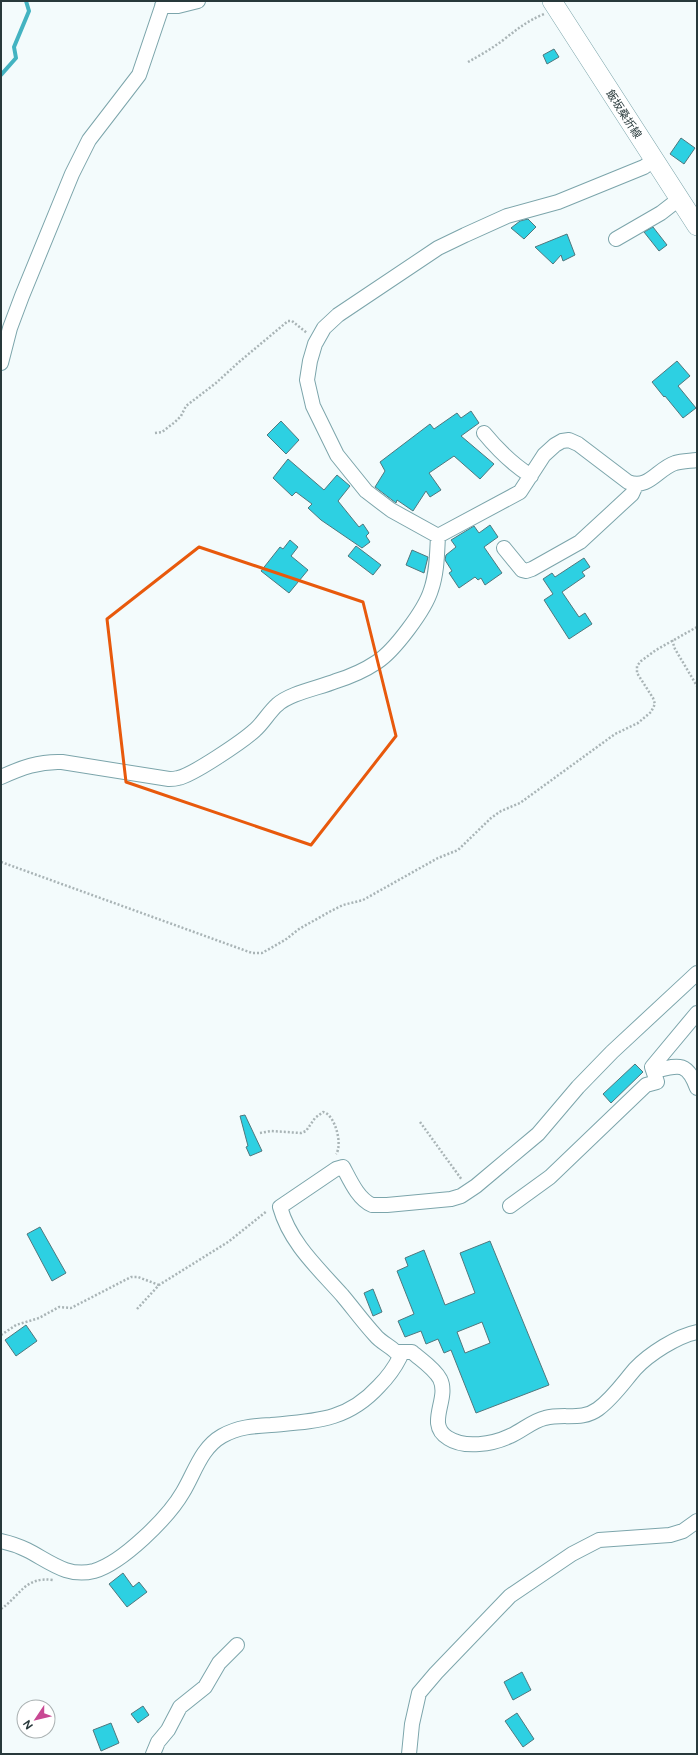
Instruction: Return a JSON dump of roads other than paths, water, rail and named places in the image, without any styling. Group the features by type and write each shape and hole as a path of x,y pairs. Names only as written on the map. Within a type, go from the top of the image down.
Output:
{"main road":[{"name":"飯坂桑折線","path":"554,5 697,226"}],"street":[{"path":"1,363 22,296 72,174 90,140 139,75 163,3 178,6 198,1"},
{"path":"438,536 391,510 366,491 337,455 313,406 307,380 310,361 316,342 324,328 338,315 438,248 507,216 558,202 644,167 654,160"},
{"path":"616,239 661,213 679,199"},
{"path":"484,433 503,455 519,469 531,476"},
{"path":"438,536 520,492 544,455 562,440 569,440 578,444 628,482 636,485 643,484 674,463 697,460"},
{"path":"504,548 522,570 526,571 532,569 564,551 588,535 632,494 636,485"},
{"path":"1,777 25,767 47,762 62,762 169,779 178,778 192,772 238,743 255,730 276,705 287,699 376,664 383,658 407,631 425,606 431,590 436,567 438,536"},
{"path":"1,1541 27,1550 52,1566 71,1572 92,1572 109,1566 123,1556 170,1510 182,1493 206,1447 220,1436 243,1427 312,1421 352,1409 366,1399 388,1377 400,1357 397,1352 376,1337 357,1312 307,1256 295,1239 280,1207 336,1169 343,1167 360,1194 368,1203 375,1206 461,1196 538,1134 578,1087 612,1052 697,973"},
{"path":"510,1206 550,1176 646,1085 657,1082 655,1071 652,1067 697,1013"},
{"path":"655,1071 668,1066 678,1066 688,1071 697,1088"},
{"path":"397,1352 412,1352 427,1364 440,1379 444,1393 438,1421 442,1432 453,1441 476,1444 492,1442 510,1436 545,1418 582,1417 597,1410 624,1384 645,1360 675,1340 687,1334 697,1332"},
{"path":"409,1754 412,1724 419,1693 436,1673 510,1596 572,1554 600,1540 670,1535 683,1531 697,1521"},
{"path":"153,1754 158,1742 168,1730 180,1707 205,1687 219,1662 237,1645"}],"waterway":[{"path":"1,75 16,58 14,47 29,11 26,1"}]}
